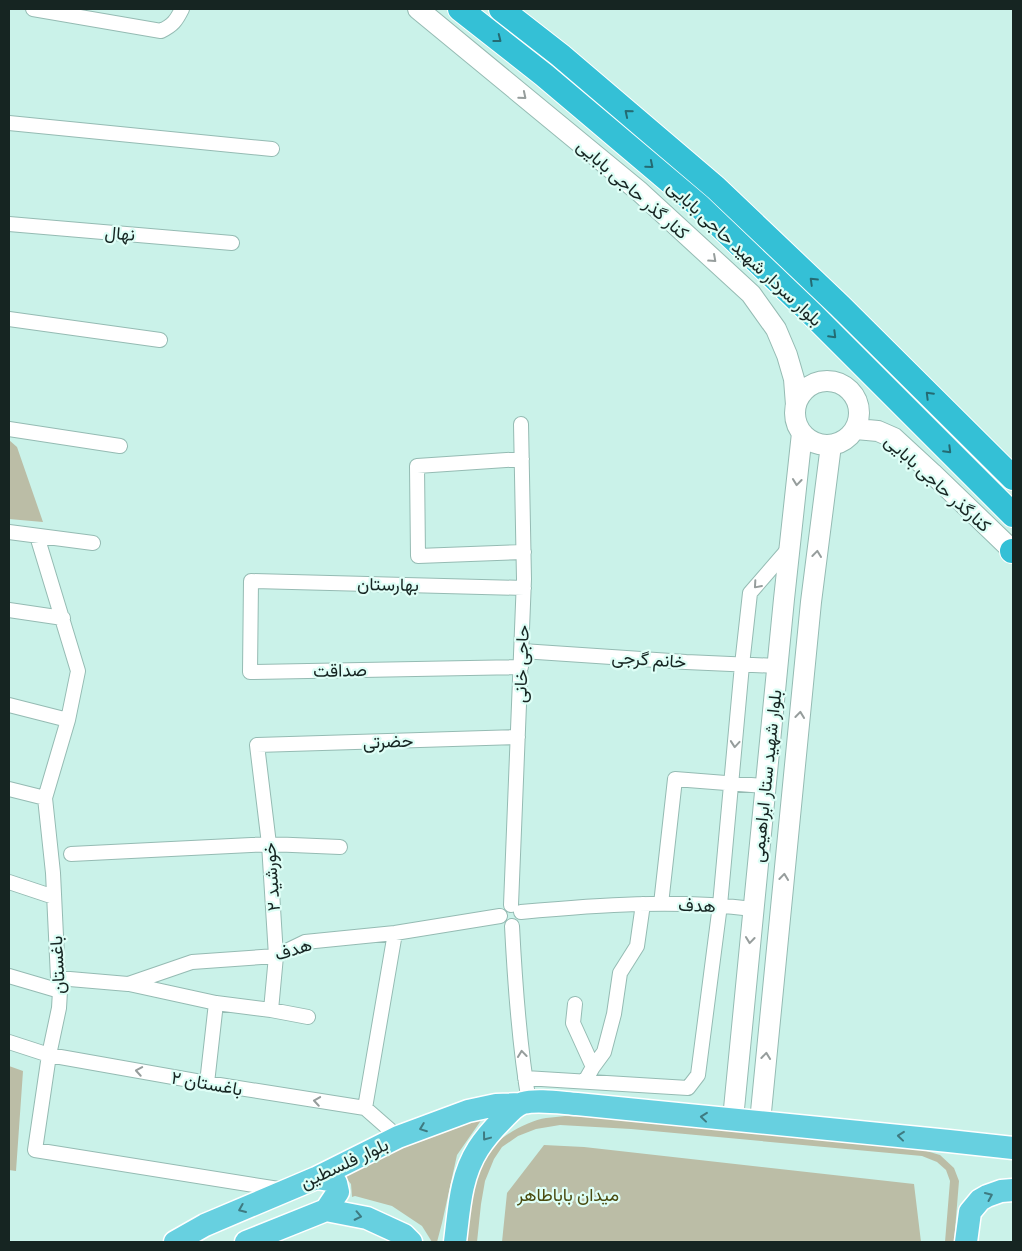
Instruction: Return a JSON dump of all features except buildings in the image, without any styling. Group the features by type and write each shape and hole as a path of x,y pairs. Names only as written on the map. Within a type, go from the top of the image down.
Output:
{"highway":[{"name":"بلوار سردار شهید حاجی بابایی","path":"460,9 544,75 699,206 820,322 1013,515"},
{"name":"بلوار سردار شهید حاجی بابایی","path":"501,9 567,61 716,188 840,306 1013,478"}],"main road":[{"name":"کنار گذر حاجی بابایی","path":"418,9 640,192 751,294 776,329 787,355 794,379 796,405"},
{"path":"607,128 640,192"},
{"path":"828,380 848,388 855,397 859,407 856,429 841,442 830,445 810,440 802,434 797,425 796,405 800,395 807,387 817,382 828,380"},
{"name":"کنارگذر حاجی بابایی","path":"856,429 878,431 894,438 1013,551"},
{"name":"بلوار شهید ستار ابراهیمی","path":"733,1120 777,666 802,434"},
{"name":"بلوار شهید ستار ابراهیمی","path":"760,1122 811,602 830,445"},
{"path":"737,1075 740,1082 750,1088 756,1087 764,1081"},
{"path":"455,1242 466,1176 477,1150 490,1132 525,1103 577,1104 1010,1147"},
{"name":"بلوار فلسطین","path":"175,1242 205,1225 316,1178 398,1137 468,1111 496,1105 525,1103"},
{"path":"316,1178 336,1183 338,1192 326,1210"},
{"path":"966,1242 970,1212 980,1200 1002,1191 1013,1190"},
{"name":"بلوار فلسطین","path":"246,1242 326,1210 367,1218 404,1236 411,1242"}],"street":[{"path":"33,9 161,31 171,26 182,9"},
{"path":"9,123 272,149"},
{"name":"نهال","path":"9,224 232,243"},
{"path":"9,319 160,340"},
{"name":"حاجی خانی","path":"516,908 518,737 524,588 521,424"},
{"path":"9,428 120,446"},
{"path":"522,459 417,466 418,556 524,552"},
{"path":"9,532 92,543"},
{"name":"باغستان","path":"37,536 78,670 68,720 45,798 53,873 59,1008 49,1055 35,1150 286,1190"},
{"path":"525,1078 688,1088 698,1075 720,905 750,593 789,548"},
{"name":"بهارستان","path":"251,581 524,588"},
{"name":"صداقت","path":"251,581 250,672 521,667"},
{"path":"9,610 63,618"},
{"name":"خانم گرجی","path":"522,651 777,666"},
{"path":"9,705 68,720"},
{"name":"حضرتی","path":"257,745 518,737"},
{"name":"خورشید ۲","path":"257,745 269,844 276,956 271,1010"},
{"path":"661,904 675,780 765,786"},
{"path":"9,789 45,798"},
{"path":"71,854 269,844 340,848"},
{"path":"9,882 54,897"},
{"path":"585,1081 604,1052 614,1014 620,973 637,946 643,904"},
{"name":"هدف","path":"516,908 661,904 720,905 753,909"},
{"path":"506,906 516,908 522,917 520,921 516,925 506,925 500,916 502,910 506,906"},
{"name":"هدف","path":"9,976 59,984 128,984 192,962 276,956 305,942 394,933 500,916"},
{"path":"512,926 515,980 525,1078 525,1103"},
{"path":"394,933 365,1108 398,1137"},
{"path":"128,984 216,1003 308,1017"},
{"path":"207,1083 216,1003"},
{"path":"575,1004 572,1023 593,1067"},
{"name":"باغستان ۲","path":"9,1042 49,1055 365,1108"}],"green space":[{"path":"9,440 17,447 43,522 9,519"},
{"path":"9,1066 23,1071 16,1171 9,1170"},
{"path":"565,1116 593,1117 923,1150 940,1155 954,1168 959,1181 954,1242 945,1242 950,1181 946,1170 937,1162 922,1156 631,1129 560,1125 536,1129 518,1136 502,1147 494,1159 485,1181 477,1242 467,1242 472,1193 483,1164 493,1148 512,1131 526,1124 540,1119"},
{"path":"482,1119 457,1155 437,1242 432,1242 422,1226 392,1206 355,1196 352,1197 351,1184 341,1172 457,1122"},
{"name":"میدان باباطاهر","path":"544,1145 584,1147 914,1184 921,1242 502,1242 507,1193"}]}
